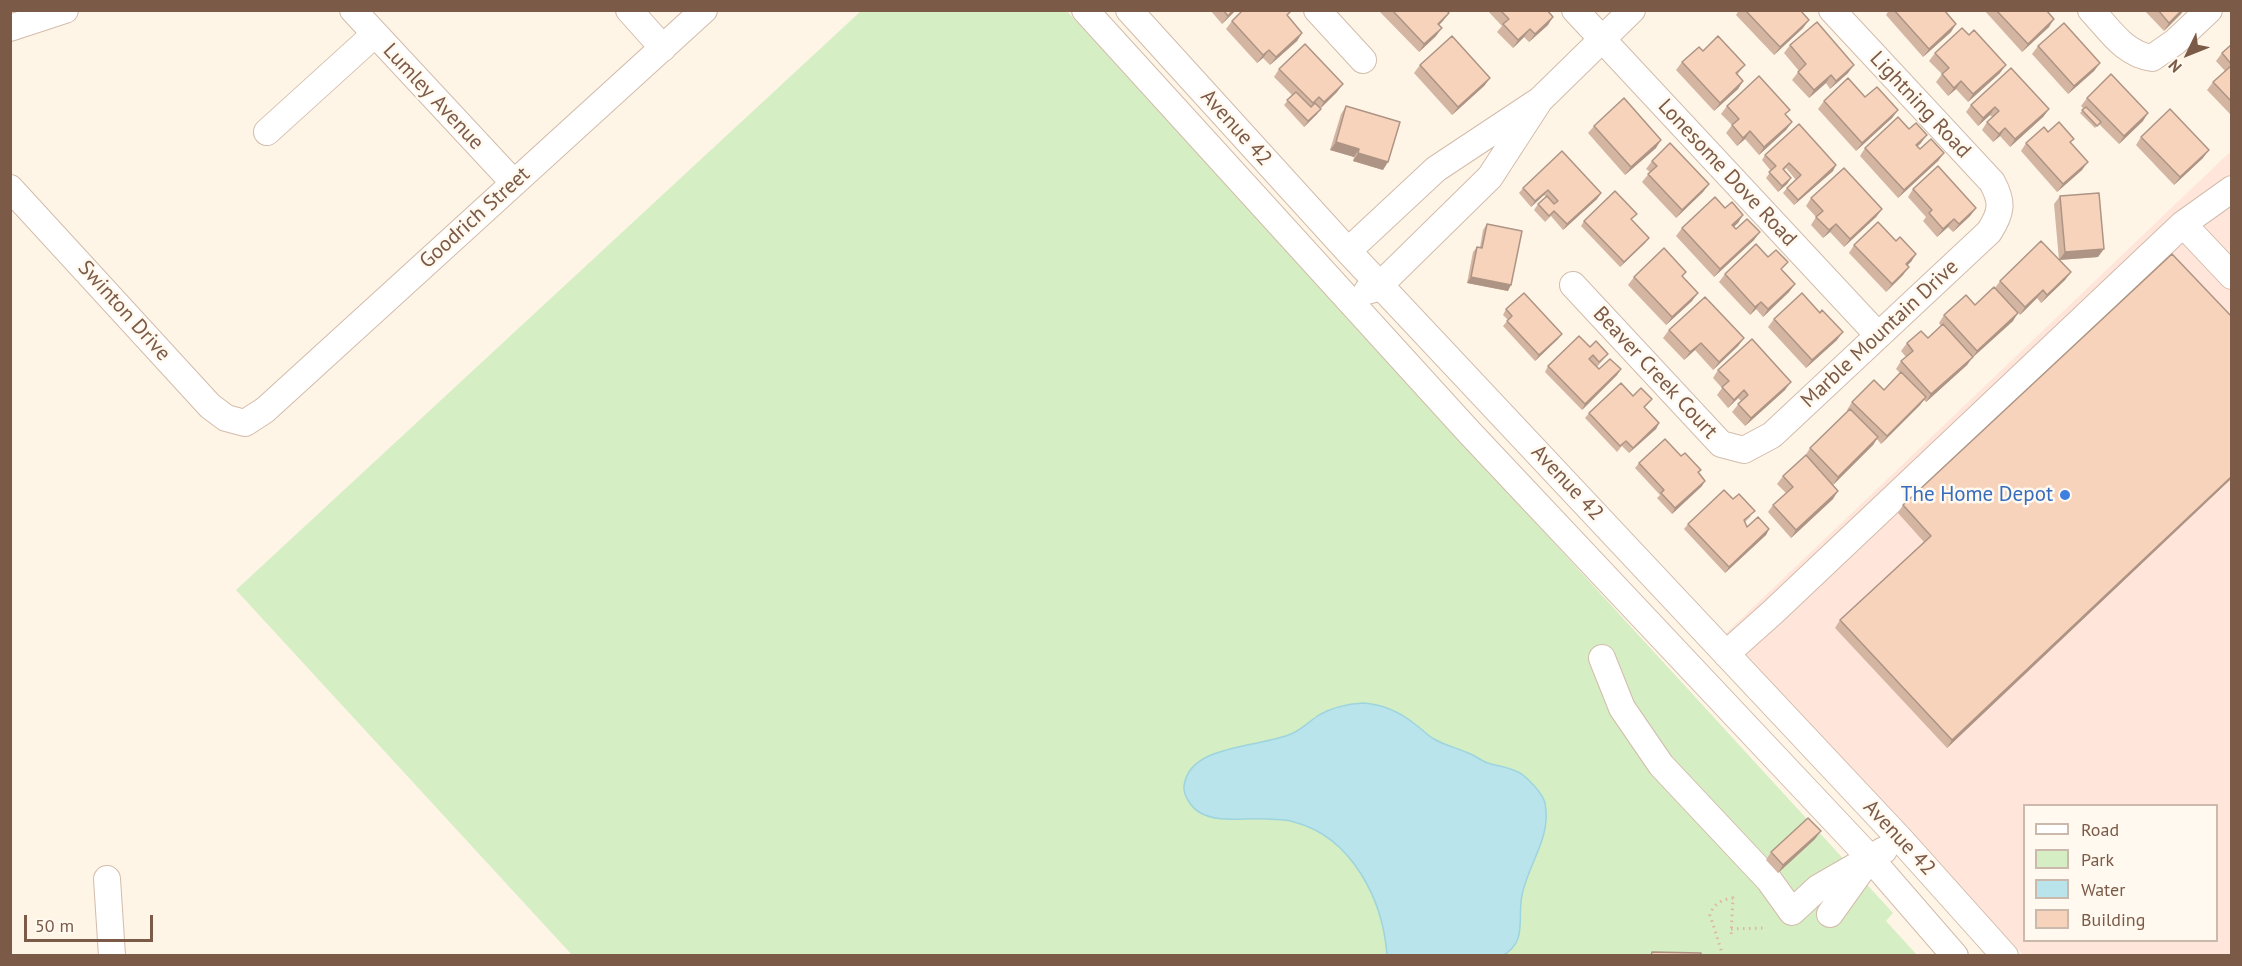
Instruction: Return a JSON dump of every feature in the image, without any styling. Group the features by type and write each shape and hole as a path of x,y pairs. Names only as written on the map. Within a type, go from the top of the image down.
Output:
{"street":[{"path":"10,28 65,10"},
{"name":"Lumley Avenue","path":"353,10 514,183"},
{"path":"629,10 663,48"},
{"name":"Goodrich Street","path":"245,423 265,410 704,10"},
{"name":"Avenue 42","path":"1085,10 1469,432 1870,858 1955,956"},
{"name":"Avenue 42","path":"1129,10 1348,251 1901,840 2005,956"},
{"path":"1317,10 1363,60"},
{"name":"Lonesome Dove Road","path":"1575,10 1878,335"},
{"path":"1348,251 1436,169 1540,100 1632,10"},
{"name":"Lightning Road","path":"1832,10 1992,182 2001,204"},
{"path":"2091,10 2130,51 2152,58 2164,51 2209,10"},
{"path":"267,132 375,34"},
{"path":"1229,168 1275,196 1363,290 1374,289 1490,177 1540,100"},
{"path":"1448,161 1476,191"},
{"name":"Swinton Drive","path":"10,188 210,406 226,418 245,423"},
{"path":"1726,654 2183,224 2232,189"},
{"name":"Marble Mountain Drive","path":"1744,450 1772,435 1989,232 1997,219 2001,204"},
{"path":"2183,224 2232,276"},
{"name":"Beaver Creek Court","path":"1573,285 1721,444 1744,450"},
{"path":"1602,658 1622,708 1661,765 1769,880 1792,912 1818,888 1901,840"},
{"path":"1830,914 1870,858"},
{"path":"107,879 112,956"}],"path":[{"path":"1723,956 1710,915 1715,906 1726,898 1733,898 1731,937"},
{"path":"1731,929 1763,928"}],"shaded area":[{"path":"2231,151 2231,955 2023,955 1723,636"}],"green space":[{"path":"861,11 1067,11 1893,913 1886,921 1917,955 572,955 236,590"}],"water":[{"path":"1363,703 1391,710 1410,720 1438,741 1485,762 1519,772 1533,784 1541,795 1545,803 1545,827 1522,895 1518,937 1510,950 1502,956 1387,955 1379,913 1371,893 1361,873 1332,841 1314,830 1291,821 1223,819 1206,816 1188,801 1184,786 1189,772 1199,762 1213,754 1280,738 1293,733 1319,715 1335,708"}],"building":[{"path":"1223,10 1233,10 1228,16"},
{"path":"1243,10 1292,10 1287,15 1302,33 1276,57 1269,50 1263,55 1232,21"},
{"path":"1392,10 1446,10 1449,13 1438,24 1442,28 1424,44"},
{"path":"1500,10 1547,10 1553,17 1535,34 1530,29 1518,40 1503,24 1509,19"},
{"path":"1745,10 1800,10 1809,20 1780,47"},
{"path":"1894,10 1944,10 1956,24 1929,49"},
{"path":"1996,10 2046,10 2054,19 2028,44"},
{"path":"2158,10 2182,10 2169,23"},
{"path":"1817,22 1854,65 1836,81 1831,75 1814,90 1798,72 1806,64 1790,45"},
{"path":"2064,23 2100,63 2074,86 2038,46"},
{"path":"1962,28 1969,35 1974,30 2006,65 1973,94 1961,81 1954,88 1942,74 1949,68 1935,53"},
{"path":"1452,36 1490,78 1458,107 1420,65"},
{"path":"1718,36 1745,65 1736,73 1743,81 1720,103 1682,62 1699,47 1703,51"},
{"path":"1305,44 1343,84 1324,102 1319,97 1313,103 1279,69"},
{"path":"2232,44 2232,65 2222,53"},
{"path":"2232,65 2232,102 2213,82"},
{"path":"2011,68 2049,109 2015,139 2005,128 1999,134 1987,122 1999,111 1995,107 1983,118 1971,105"},
{"path":"2111,74 2148,113 2124,136 2087,98"},
{"path":"1759,76 1790,110 1785,114 1792,122 1764,147 1750,131 1743,138 1732,125 1739,119 1727,106"},
{"path":"1848,78 1865,97 1877,87 1898,110 1862,143 1824,101"},
{"path":"1296,92 1311,107 1315,103 1321,109 1308,121 1287,100"},
{"path":"1624,98 1661,140 1631,167 1594,126"},
{"path":"1346,106 1400,122 1388,162 1358,153 1359,149 1336,142"},
{"path":"2086,107 2101,122 2097,126 2082,110"},
{"path":"2170,109 2209,150 2180,177 2141,137"},
{"path":"1898,117 1909,129 1916,123 1927,135 1916,145 1920,149 1931,139 1944,153 1904,190 1865,148"},
{"path":"2059,122 2074,139 2070,142 2088,162 2063,184 2026,143 2044,127 2048,132"},
{"path":"1799,124 1836,165 1798,200 1787,188 1801,175 1789,163 1783,169 1791,178 1782,186 1769,172 1776,166 1765,155"},
{"path":"1670,143 1709,184 1682,210 1648,174 1657,166 1652,161"},
{"path":"1562,151 1601,193 1567,224 1554,211 1549,216 1538,204 1547,196 1554,204 1558,201 1548,190 1535,201 1523,188"},
{"path":"1938,166 1976,208 1959,224 1954,219 1943,229 1929,213 1932,210 1913,189"},
{"path":"1844,168 1882,209 1850,239 1836,224 1829,230 1816,217 1823,211 1811,198"},
{"path":"1615,191 1637,214 1631,219 1649,238 1624,262 1584,221"},
{"path":"2099,193 2104,249 2065,252 2060,196"},
{"path":"1715,197 1725,208 1732,202 1743,215 1732,225 1736,229 1747,219 1760,232 1720,269 1682,228"},
{"path":"1878,222 1896,241 1900,237 1916,254 1906,264 1909,267 1892,284 1854,245"},
{"path":"1487,224 1522,231 1511,285 1471,277 1477,247 1482,248"},
{"path":"2041,241 2071,272 2047,295 2043,290 2025,307 2000,281"},
{"path":"1756,244 1768,257 1776,250 1788,262 1781,269 1795,284 1768,309 1761,302 1755,307 1725,274"},
{"path":"1664,248 1686,272 1682,276 1698,293 1672,317 1634,277"},
{"name":"The Home Depot","path":"2172,254 2232,317 2232,476 1952,740 1840,620 1931,536 1903,505"},
{"path":"1994,287 2018,313 1977,351 1944,315 1966,295 1975,305"},
{"path":"1524,293 1562,334 1539,355 1507,321 1512,316 1506,309"},
{"path":"1802,293 1820,313 1822,310 1843,332 1812,360 1774,319"},
{"path":"1705,297 1744,338 1719,362 1701,343 1690,352 1669,330"},
{"path":"1943,324 1973,357 1931,394 1901,361 1913,351 1907,343 1921,331 1928,338"},
{"path":"1579,336 1590,347 1596,341 1608,354 1599,362 1593,355 1589,359 1599,369 1610,359 1621,369 1585,404 1548,366"},
{"path":"1752,339 1791,382 1751,418 1738,404 1748,395 1744,390 1734,400 1722,387 1729,381 1718,370"},
{"path":"1901,372 1926,397 1887,436 1852,402 1874,380 1884,390"},
{"path":"1621,383 1633,396 1641,388 1652,399 1644,407 1659,423 1633,448 1626,441 1620,446 1589,413"},
{"path":"1850,409 1878,437 1838,477 1810,448"},
{"path":"1665,439 1681,456 1685,453 1701,470 1698,472 1705,481 1675,508 1661,493 1664,490 1639,463"},
{"path":"1806,455 1838,491 1796,530 1773,505 1793,487 1783,476"},
{"path":"1724,490 1733,499 1739,494 1755,511 1744,520 1747,527 1758,517 1769,529 1729,567 1688,524"},
{"path":"1808,818 1821,831 1783,865 1771,852"},
{"path":"1652,952 1701,953 1701,956 1651,956"}],"place":[{"name":"The Home Depot","path":"2065,495"}]}
